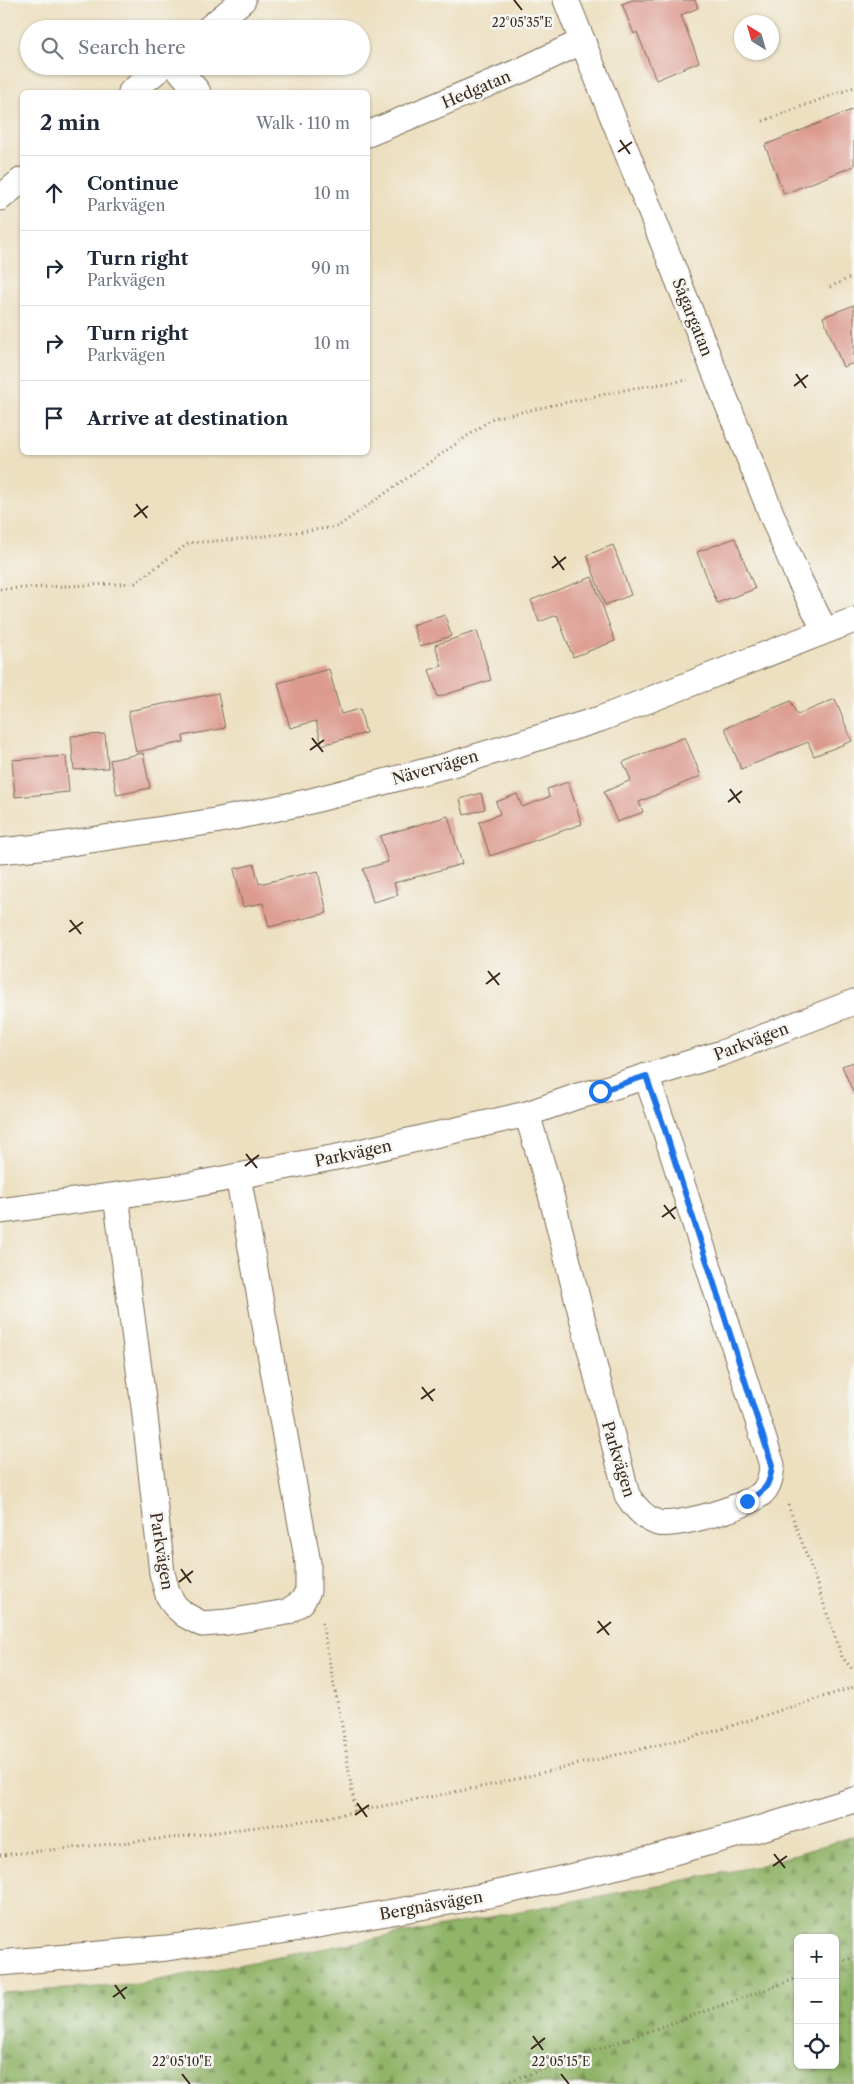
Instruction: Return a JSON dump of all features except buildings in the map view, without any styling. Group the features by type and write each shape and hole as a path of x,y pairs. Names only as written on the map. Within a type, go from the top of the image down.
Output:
{"street":[{"path":"219,20 243,0"},
{"name":"Sågargatan","path":"566,0 798,577 825,631"},
{"name":"Hedgatan","path":"370,133 522,70 583,41"},
{"path":"133,90 152,75"},
{"path":"184,75 196,90"},
{"path":"0,198 20,182"},
{"name":"Nävervägen","path":"0,851 215,821 307,802 449,765 600,718 854,620"},
{"name":"Parkvägen","path":"0,1211 186,1186 342,1156 527,1114 578,1096 600,1091 722,1053 854,1002"},
{"path":"646,1076 772,1465 771,1480 763,1492"},
{"name":"Parkvägen","path":"527,1114 550,1191 627,1495 646,1516 657,1523 672,1524 730,1509 763,1492"},
{"path":"238,1176 308,1563 308,1591 302,1602"},
{"name":"Parkvägen","path":"116,1196 144,1407 162,1573 168,1595 175,1606 185,1615 202,1624 287,1612 302,1602"},
{"name":"Bergnäsvägen","path":"0,1963 167,1948 301,1928 489,1895 645,1860 769,1826 854,1800"}],"path":[{"path":"763,121 854,87"},
{"path":"830,287 854,276"},
{"path":"0,589 135,582 189,543 240,539 337,527 493,418 634,388 717,376"},
{"path":"763,1492 789,1506 842,1657 854,1671"},
{"path":"302,1602 321,1619 343,1731 355,1812"},
{"path":"0,1855 189,1836 311,1820 355,1812 491,1785 712,1732 854,1687"},
{"path":"839,1963 854,1957"},
{"path":"501,2084 795,1979"}],"green space":[{"path":"854,1836 854,2084 0,2084 0,1993 132,1985 758,1866"}],"route":[{"path":"600,1091 646,1076 772,1465 771,1480 763,1492 747,1501"}]}
